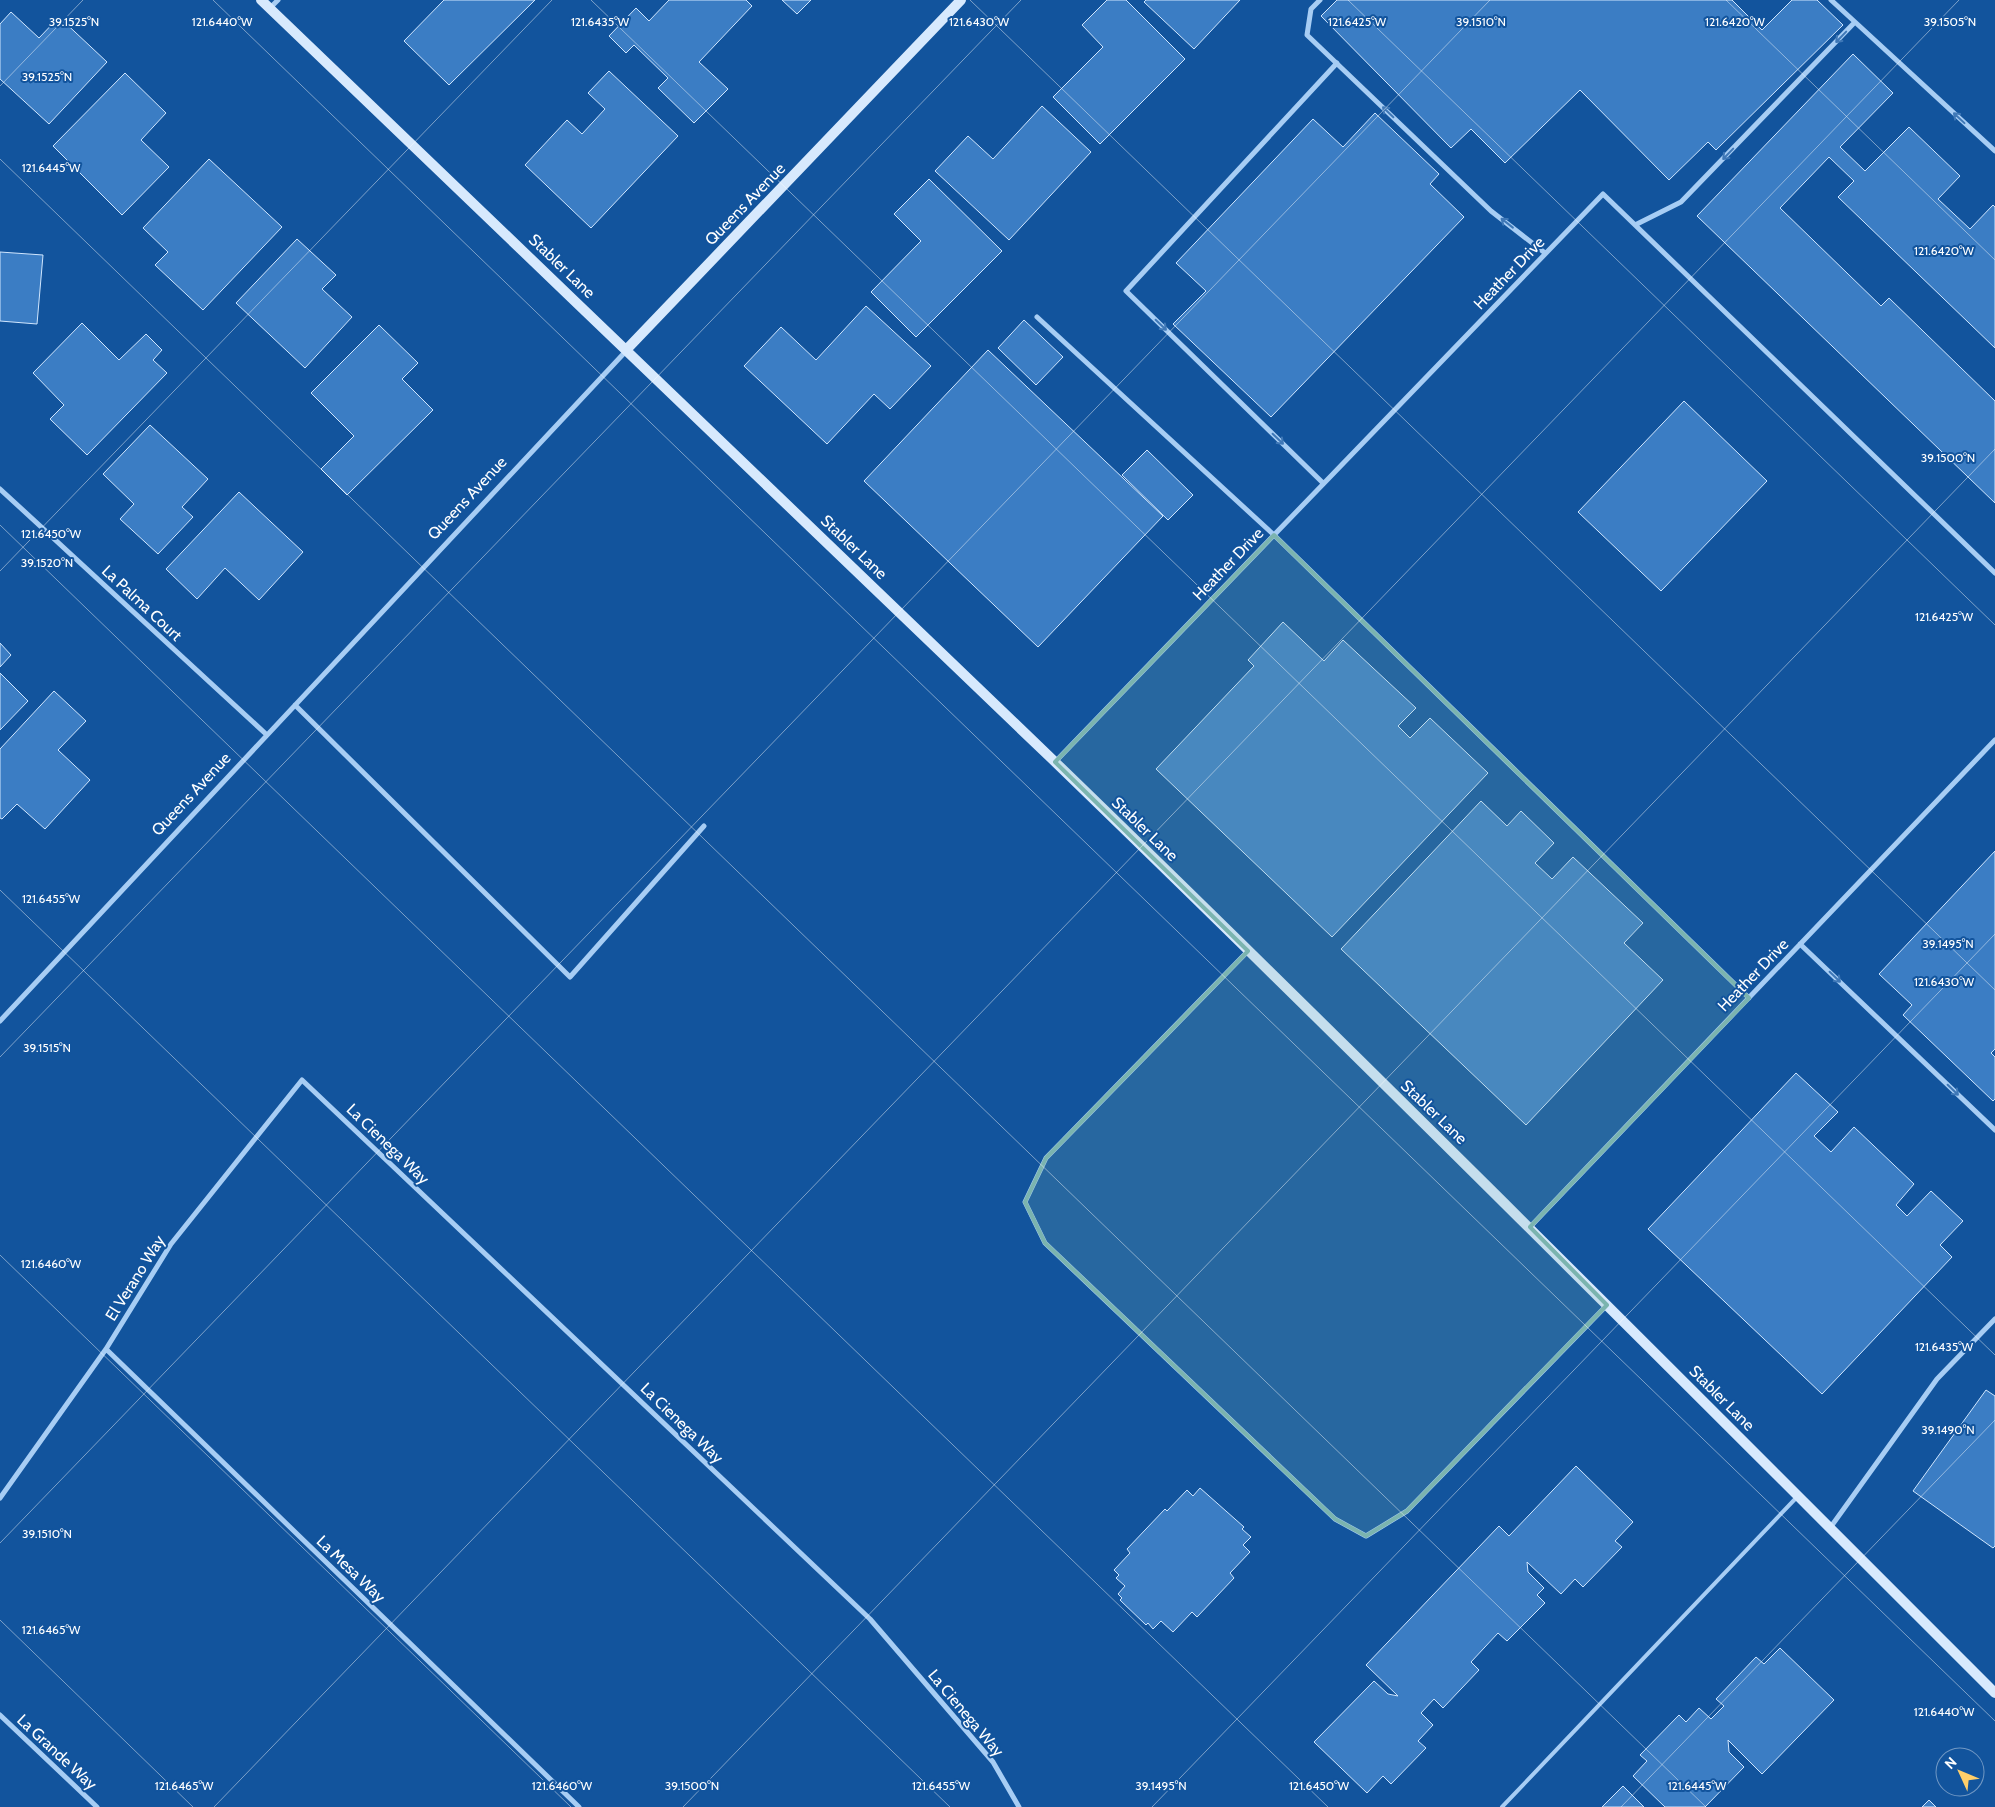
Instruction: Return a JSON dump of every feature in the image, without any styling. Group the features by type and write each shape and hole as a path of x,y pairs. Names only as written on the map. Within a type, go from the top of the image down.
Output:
{"street":[{"name":"Stabler Lane","path":"261,0 627,349 1055,762 1530,1227 1995,1692"},
{"path":"270,8 278,0"},
{"name":"Queens Avenue","path":"0,1021 627,349 961,0"},
{"path":"1320,0 1311,9 1307,35 1491,211 1545,254"},
{"path":"1831,0 1995,151"},
{"path":"1635,225 1681,202 1856,22"},
{"path":"1324,483 1126,291 1336,63"},
{"name":"Heather Drive","path":"1055,762 1603,194 1995,573"},
{"path":"1037,317 1274,535 1749,998"},
{"name":"La Palma Court","path":"0,489 267,735"},
{"path":"295,705 570,977 704,826"},
{"name":"Heather Drive","path":"1530,1227 1995,740"},
{"path":"1800,944 1995,1130"},
{"path":"1248,951 1046,1158 1025,1202 1045,1243 1335,1519 1366,1536 1407,1511 1607,1305"},
{"name":"El Verano Way","path":"0,1498 106,1349 171,1244 302,1080"},
{"name":"La Cienega Way","path":"302,1080 870,1619 993,1762 1019,1807"},
{"path":"1830,1528 1938,1379 1995,1319"},
{"name":"La Mesa Way","path":"106,1349 579,1807"},
{"name":"La Grande Way","path":"0,1715 97,1807"}],"lane":[{"path":"1502,1807 1798,1496"}],"highlighted area":[{"path":"1274,535 1749,998 1530,1227 1607,1305 1407,1511 1366,1536 1335,1519 1045,1243 1025,1202 1046,1158 1248,951 1055,762"}],"building":[{"path":"444,0 535,0 449,85 404,41"},
{"path":"669,0 746,0 752,6 699,62 728,89 694,123 658,88 668,78 634,45 626,53 609,36 636,8 649,21"},
{"path":"782,0 811,0 797,14"},
{"path":"1107,0 1126,0 1185,59 1100,144 1053,97 1103,47 1082,25"},
{"path":"1146,0 1240,0 1194,49 1144,2"},
{"path":"1337,0 1732,0 1762,30 1792,0 1817,0 1843,25 1716,150 1708,142 1669,180 1580,90 1505,163 1471,129 1451,148 1321,16"},
{"path":"11,12 39,38 59,17 107,62 49,124 0,79 0,24"},
{"path":"1853,54 1893,93 1840,147 1865,171 1909,127 1960,176 1938,199 1970,229 1993,205 1995,207 1995,348 1838,197 1854,181 1829,157 1780,208 1881,306 1889,298 1995,401 1995,503 1697,216"},
{"path":"609,71 678,136 591,228 525,165 567,120 582,134 605,109 588,93"},
{"path":"125,73 166,113 141,140 169,167 122,215 53,146"},
{"path":"1042,106 1091,152 1009,240 935,171 968,136 993,159"},
{"path":"1375,113 1439,174 1430,184 1464,217 1271,417 1173,324 1206,291 1176,263 1313,119 1343,147"},
{"path":"209,159 282,227 203,310 155,265 168,252 143,228"},
{"path":"929,179 1002,251 916,337 871,292 921,241 894,214"},
{"path":"297,239 336,275 322,289 352,317 305,368 236,303"},
{"path":"0,252 43,255 37,324 0,321"},
{"path":"866,306 931,366 890,409 874,394 827,444 744,366 781,327 816,360"},
{"path":"1024,320 1063,357 1036,385 998,348"},
{"path":"82,323 119,360 146,334 162,350 153,360 167,373 87,455 50,419 64,405 33,373"},
{"path":"379,325 418,363 402,379 433,410 347,495 321,469 354,436 311,393"},
{"path":"988,350 1163,516 1038,647 864,481"},
{"path":"1684,401 1767,481 1661,591 1578,512"},
{"path":"150,425 208,479 182,507 193,517 158,554 120,519 134,504 103,474"},
{"path":"1147,450 1193,495 1168,520 1122,475"},
{"path":"239,492 303,552 259,600 225,568 197,599 166,569"},
{"path":"1283,622 1324,661 1343,640 1416,708 1398,726 1410,738 1430,718 1488,773 1332,937 1156,769 1254,666 1248,660"},
{"path":"0,643 11,655 0,667"},
{"path":"0,673 28,701 0,730"},
{"path":"54,691 86,721 58,750 90,780 45,829 17,804 2,819 0,818 0,749"},
{"path":"1481,801 1507,826 1521,811 1554,843 1535,863 1552,879 1573,857 1643,923 1624,943 1663,980 1526,1125 1341,949"},
{"path":"1995,851 1995,1049 1991,1053 1995,1057 1995,1099 1993,1101 1903,1015 1912,1005 1879,974"},
{"path":"1796,1073 1838,1112 1814,1136 1831,1152 1854,1127 1914,1184 1896,1205 1907,1216 1931,1191 1963,1221 1940,1245 1952,1257 1822,1394 1648,1229"},
{"path":"1986,1390 1995,1396 1995,1546 1993,1548 1913,1491"},
{"path":"1576,1466 1633,1522 1615,1541 1622,1547 1583,1587 1575,1579 1561,1594 1527,1562 1528,1572 1544,1588 1537,1595 1545,1603 1507,1641 1498,1633 1471,1662 1479,1670 1443,1708 1434,1699 1421,1713 1433,1725 1418,1741 1426,1748 1391,1784 1383,1776 1367,1793 1314,1742 1374,1681 1388,1694 1398,1696 1366,1665 1499,1526 1509,1536"},
{"path":"1200,1488 1244,1527 1242,1529 1251,1537 1243,1545 1250,1552 1230,1573 1234,1578 1197,1617 1192,1612 1173,1632 1161,1621 1153,1629 1148,1623 1146,1625 1120,1600 1122,1598 1118,1594 1125,1586 1116,1578 1119,1575 1114,1570 1130,1553 1127,1549 1165,1509 1167,1511 1187,1490 1193,1496"},
{"path":"1780,1648 1834,1700 1762,1774 1728,1740 1729,1752 1744,1767 1705,1807 1665,1807 1633,1776 1647,1761 1640,1755 1679,1715 1686,1722 1699,1708 1711,1719 1724,1706 1716,1699 1756,1657 1764,1664"},
{"path":"1623,1786 1644,1807 1602,1807"},
{"path":"1929,1800 1936,1807 1922,1807"}]}
